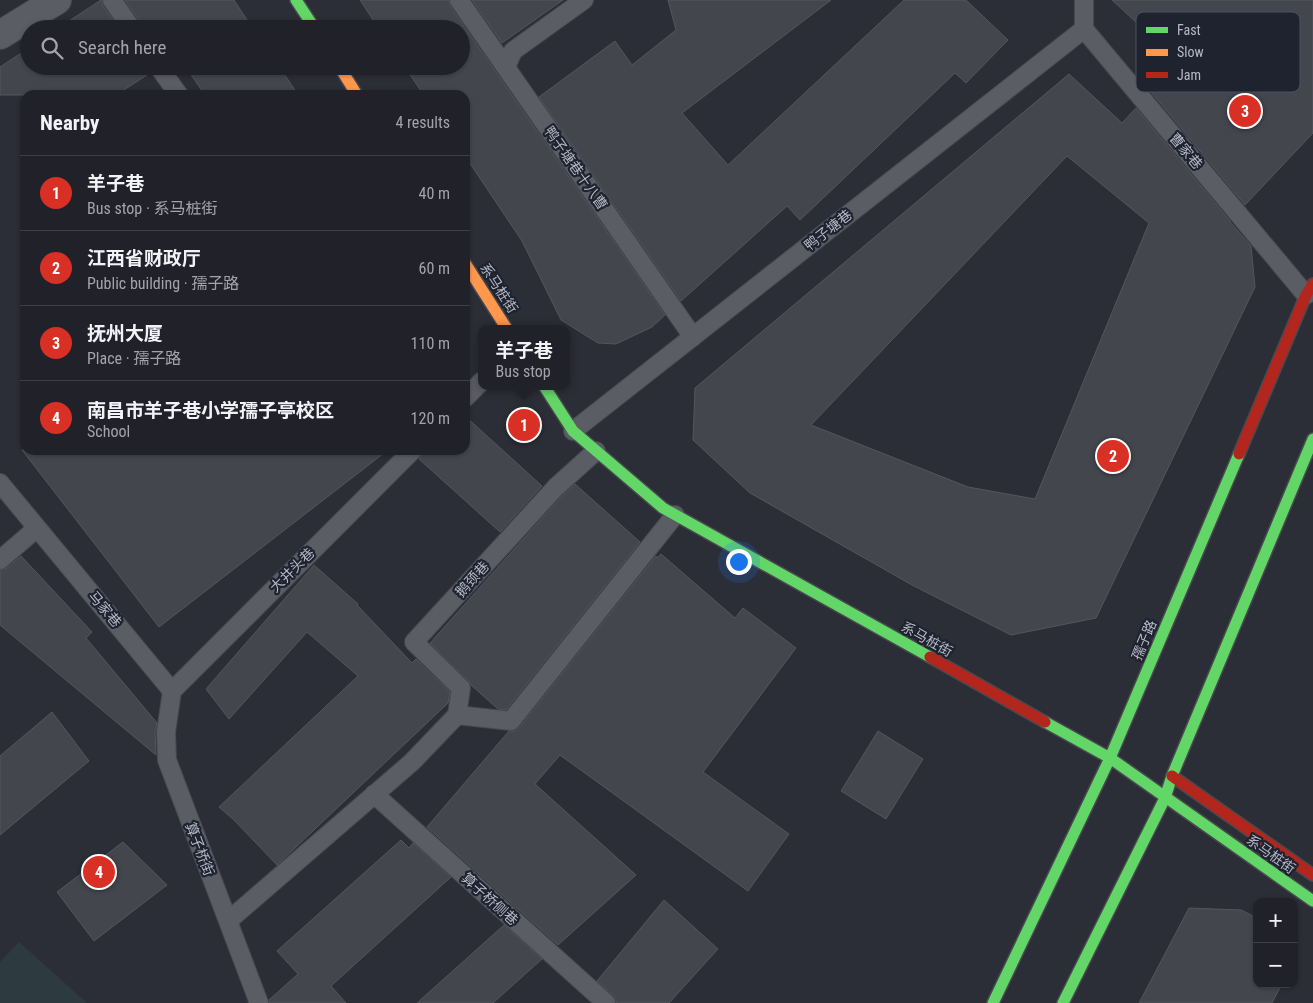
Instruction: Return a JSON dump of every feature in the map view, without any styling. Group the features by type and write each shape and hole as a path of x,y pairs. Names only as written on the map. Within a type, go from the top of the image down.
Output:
{"main road":[{"path":"296,0 309,20"},
{"path":"345,75 354,90"},
{"name":"系马桩街","path":"470,271 504,325"},
{"name":"孺子路","path":"993,1003 1110,758 1309,290"},
{"name":"系马桩街","path":"547,390 573,431 663,508 1110,758 1313,901"},
{"path":"1063,1003 1165,798 1172,776 1313,439"},
{"path":"1172,776 1313,875"}],"street":[{"path":"24,20 57,0"},
{"path":"0,35 20,23"}],"lane":[{"path":"112,0 126,20"},
{"name":"鸭子塘巷十八曹","path":"459,0 693,337"},
{"path":"506,67 513,52 584,0"},
{"path":"1084,0 1084,29"},
{"name":"曹家巷","path":"1084,29 1136,89"},
{"name":"鸭子塘巷","path":"573,431 1084,29"},
{"path":"165,75 175,90"},
{"name":"曹家巷","path":"1138,92 1309,290"},
{"name":"鹅颈巷","path":"457,715 461,688 414,642 556,487 596,451"},
{"name":"大井头巷","path":"172,690 407,455"},
{"name":"马家巷","path":"0,483 172,690"},
{"path":"228,922 412,762 457,715 511,721 675,515"},
{"path":"0,560 37,528"},
{"name":"算子桥街","path":"172,690 166,732 167,760 259,1003"},
{"name":"算子桥侧巷","path":"374,794 606,1003"}],"shaded area":[{"path":"19,942 87,1003 0,1003 0,962"}],"building":[{"path":"101,0 113,20 71,20"},
{"path":"125,0 234,0 247,20 139,20"},
{"path":"360,0 449,0 450,6 460,20 373,20"},
{"path":"472,0 563,0 502,43"},
{"path":"668,0 831,0 682,113 728,165 904,0 966,0 1008,40 966,83 955,73 800,220 787,206 681,301 539,97 615,41 632,65 676,30"},
{"path":"1112,0 1313,0 1313,133 1245,205 1151,92 1300,92 1300,12 1136,12 1136,22"},
{"path":"470,35 665,315 652,327 616,344 598,343 561,320 522,241 470,163 470,90 421,90 410,75 470,75"},
{"path":"20,54 20,75 147,75 124,90 20,90 20,95 0,95 0,67"},
{"path":"1069,74 1122,123 1136,108 1251,246 1255,287 1096,618 1011,635 912,585 750,493 693,440 695,388","holes":["1067,156 1149,223 1035,499 968,487 811,425"]},
{"path":"191,75 285,75 295,90 202,90"},
{"path":"470,421 542,486 500,532 419,459 422,455 470,455"},
{"path":"26,455 382,455 159,627"},
{"path":"575,484 640,542 506,710 498,709 471,685 430,643"},
{"path":"661,554 735,618 743,608 796,648 703,772 789,834 748,891 560,755 535,784 636,875 558,945 427,827 509,731 515,731 519,728 656,556 657,558"},
{"path":"21,556 92,632 86,638 157,723 155,732 156,755 0,625 0,570 7,568"},
{"path":"314,565 358,604 412,663 416,659 450,692 448,703 277,865 219,807 358,676 307,632 229,719 206,689"},
{"path":"52,712 89,761 0,835 0,756"},
{"path":"878,731 923,759 886,819 841,791"},
{"path":"401,840 409,848 413,843 451,877 331,986 346,1003 269,1003 269,1000 298,974 277,951"},
{"path":"123,842 167,885 94,941 57,892"},
{"path":"664,900 718,949 669,1003 616,1003 613,995 597,981"},
{"path":"1189,908 1241,910 1253,916 1253,988 1280,988 1272,1003 1139,1003"},
{"path":"504,925 542,959 493,1003 417,1003"}],"traffic: fast":[{"path":"296,0 309,20"},
{"path":"547,390 573,431 663,508 930,657"},
{"path":"1063,1003 1165,798 1172,776 1313,439"},
{"path":"993,1003 1110,758 1239,454"},
{"path":"1045,722 1110,758 1313,901"}],"traffic: slow":[{"path":"345,75 354,90"},
{"path":"470,271 504,325"}],"traffic: jam":[{"path":"1239,454 1306,295 1313,284"},
{"path":"930,657 1045,722"},
{"path":"1172,776 1313,875"}],"place":[{"name":"抚州大厦","path":"1245,111"},
{"name":"羊子巷","path":"524,425"},
{"name":"江西省财政厅","path":"1113,456"},
{"name":"南昌市羊子巷小学孺子亭校区","path":"99,872"}]}
